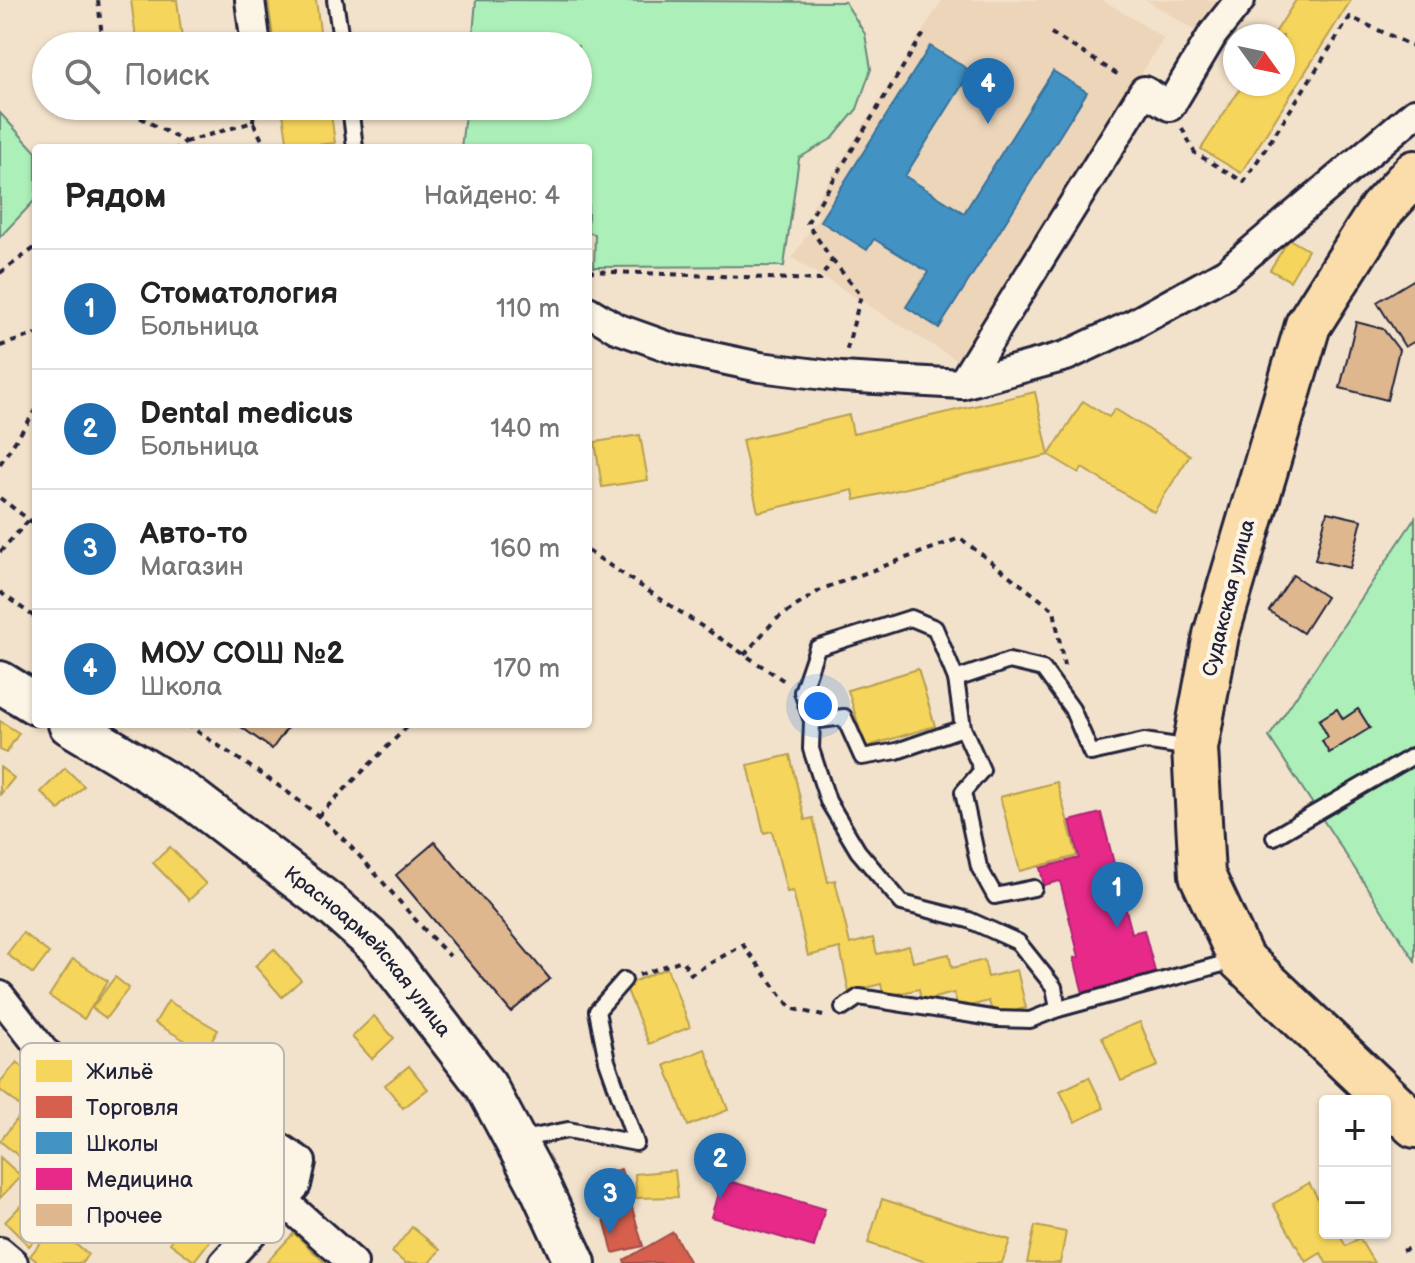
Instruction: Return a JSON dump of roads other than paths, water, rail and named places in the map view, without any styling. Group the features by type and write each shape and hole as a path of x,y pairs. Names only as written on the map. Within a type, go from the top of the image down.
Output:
{"main road":[{"name":"Судакская улица","path":"1415,173 1381,210 1308,325 1216,635 1195,748 1202,875 1241,959 1415,1125"},
{"path":"0,682 32,702"},
{"name":"Красноармейская улица","path":"76,728 187,795 335,908 378,946 486,1086 575,1263"}],"street":[{"path":"250,0 254,32"},
{"path":"962,384 1144,91 1170,106 1213,34 1240,0"},
{"path":"592,313 616,328 675,349 760,367 841,377 962,384 1066,356 1132,325 1226,273 1415,113"},
{"path":"0,996 37,1043"},
{"path":"284,1151 301,1162 296,1185 284,1196"},
{"path":"284,1202 353,1263"},
{"path":"224,1263 242,1243"},
{"path":"0,1252 13,1263"}],"lane":[{"path":"335,0 340,32"},
{"path":"352,120 355,144"},
{"path":"1034,888 995,896 979,867 963,792 982,770 963,728 956,679 935,628 911,618 817,648 802,692 812,721 811,749 828,801 858,851 902,903 969,920 1018,942 1054,987 1058,1009"},
{"path":"956,679 1009,661 1043,669 1072,709 1091,753 1144,741 1195,748"},
{"path":"812,721 844,717 862,757 897,751 963,728"},
{"path":"1274,837 1415,755"},
{"path":"843,1008 859,997 998,1019 1030,1020 1058,1009 1241,959"},
{"path":"514,1140 568,1130 636,1143 607,1061 597,1011 624,980"}],"place":[{"name":"МОУ СОШ №2","path":"988,124"},
{"name":"Стоматология","path":"1117,928"},
{"name":"Dental medicus","path":"720,1199"},
{"name":"Авто-то","path":"610,1234"}]}
